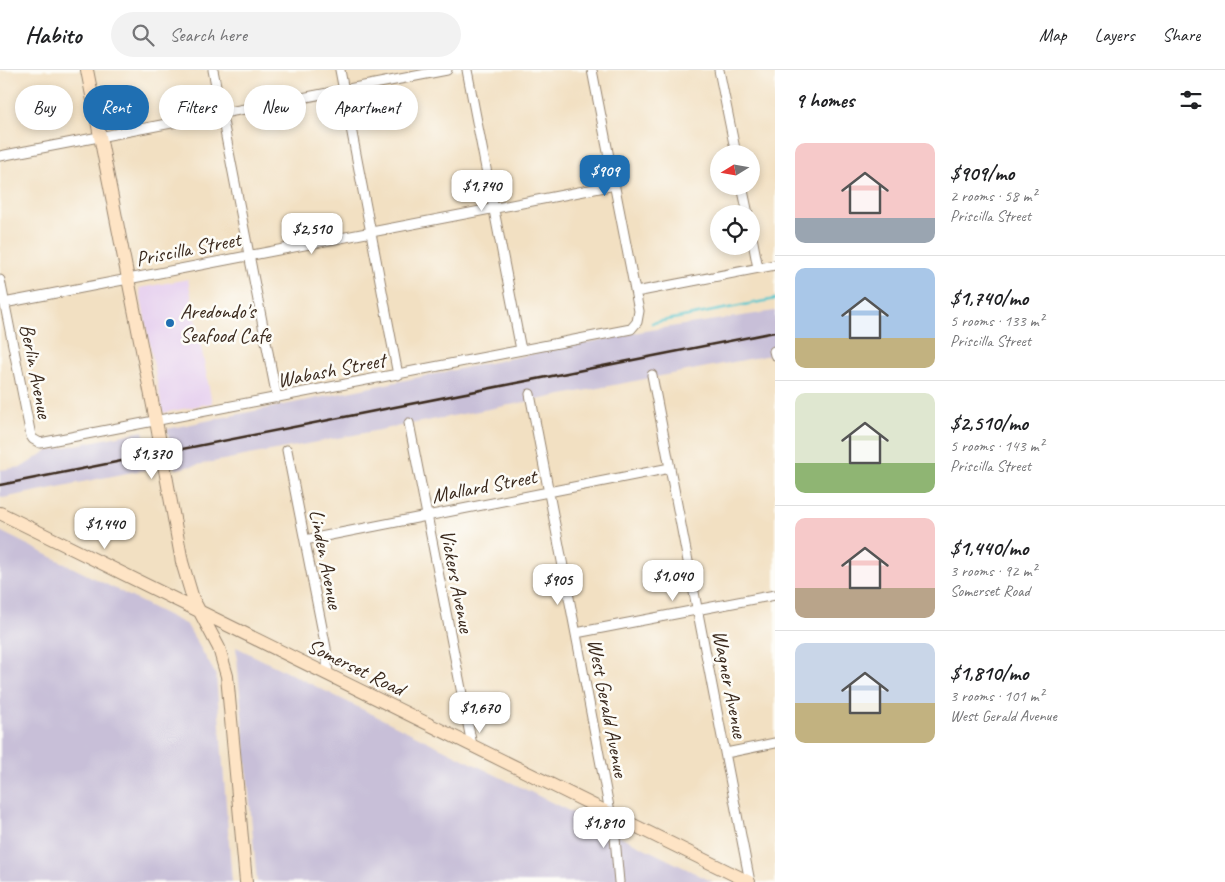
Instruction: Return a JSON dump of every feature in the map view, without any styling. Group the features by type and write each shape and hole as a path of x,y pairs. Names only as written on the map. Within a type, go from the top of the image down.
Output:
{"main road":[{"path":"87,70 182,562 189,590 218,648 227,676 246,882"},
{"name":"Somerset Road","path":"0,513 750,882"}],"street":[{"path":"213,70 216,85"},
{"path":"340,70 343,85"},
{"path":"370,85 447,70"},
{"path":"467,70 522,350"},
{"path":"592,70 636,292 775,265"},
{"path":"719,70 734,145"},
{"path":"234,112 316,96"},
{"path":"0,156 159,126"},
{"path":"225,130 277,398"},
{"path":"352,130 398,375"},
{"name":"Priscilla Street","path":"4,302 615,185"},
{"path":"755,255 758,268"},
{"name":"Berlin Avenue","path":"0,280 33,439"},
{"name":"Wabash Street","path":"33,439 40,443 45,443 624,331 635,326 639,318 636,292"},
{"name":"Wagner Avenue","path":"652,375 750,882"},
{"name":"West Gerald Avenue","path":"530,394 615,838 618,882"},
{"name":"Vickers Avenue","path":"409,423 472,746"},
{"name":"Linden Avenue","path":"287,450 326,648 328,675"},
{"name":"Mallard Street","path":"305,540 670,468"},
{"path":"576,633 775,595"},
{"path":"726,753 775,744"}],"shaded area":[{"path":"188,279 212,403 163,413 139,288"},
{"path":"775,311 775,354 176,469 167,429 644,331"},
{"path":"143,431 152,468 3,498 0,496 0,470 22,467 47,451"},
{"path":"0,531 187,625 216,675 232,882 0,882"},
{"path":"236,647 713,882 257,882"}],"waterway":[{"path":"652,323 775,299"}],"railway":[{"path":"0,485 775,332"}],"place":[{"name":"Aredondo's Seafood Cafe","path":"170,323"}]}
